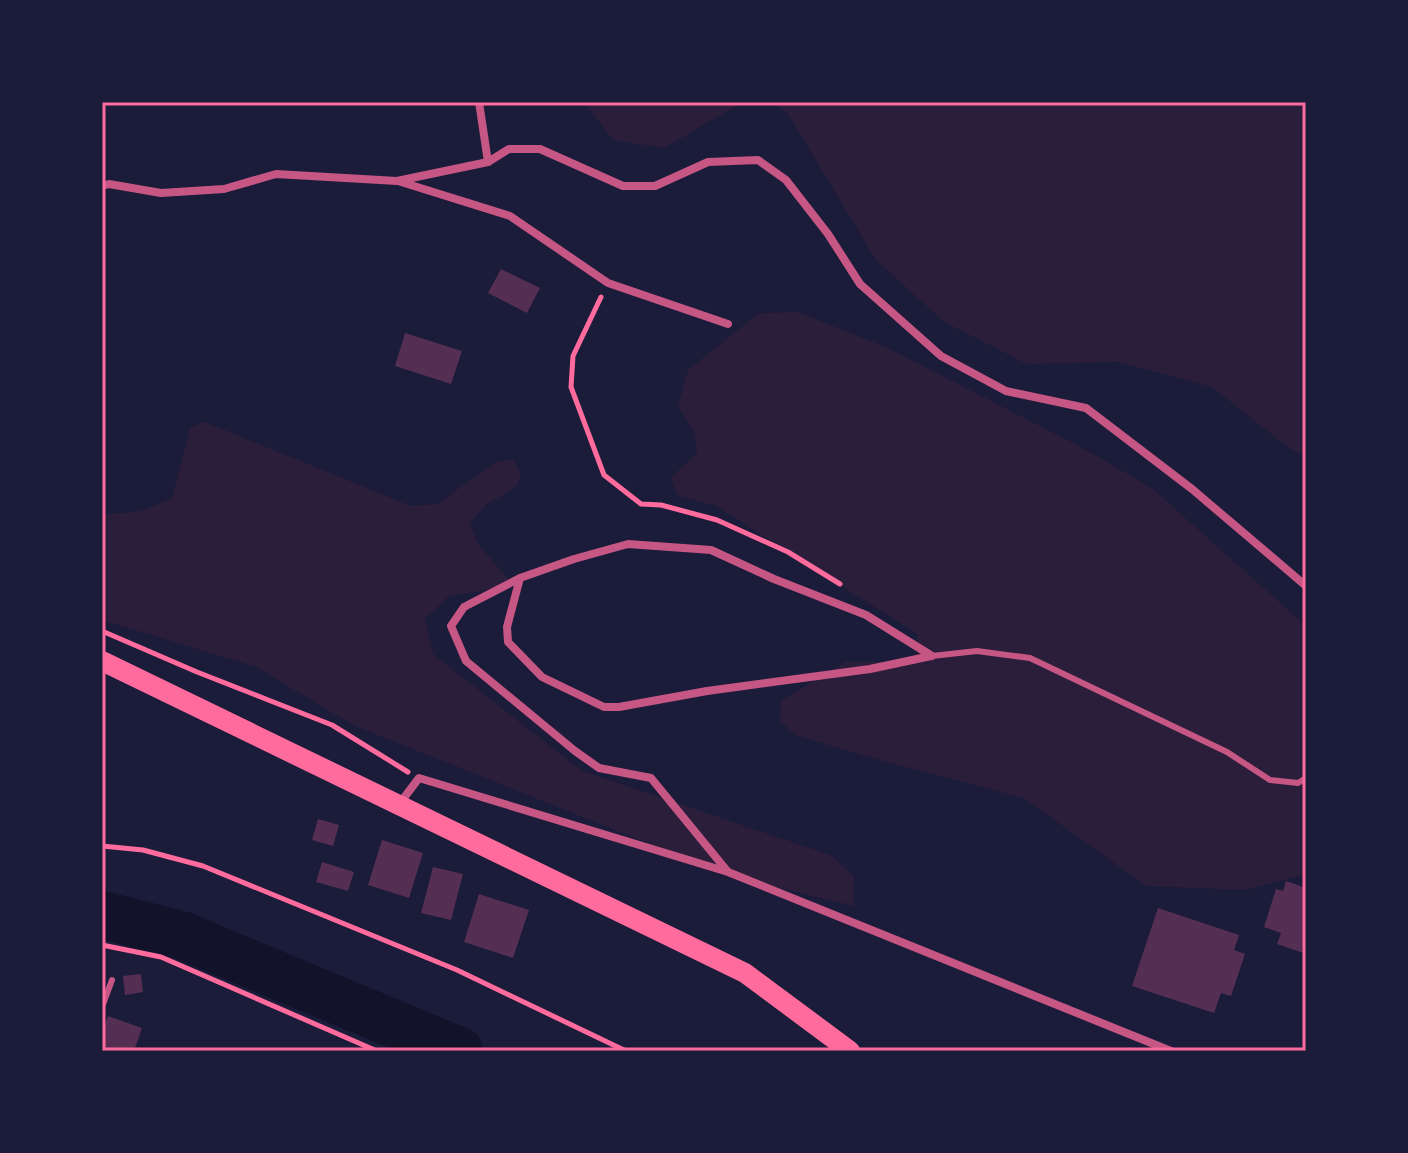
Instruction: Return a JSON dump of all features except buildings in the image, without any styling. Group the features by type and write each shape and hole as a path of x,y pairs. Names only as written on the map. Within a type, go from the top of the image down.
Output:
{"main road":[{"path":"102,661 745,973 850,1051"}],"street":[{"path":"479,102 488,162"},
{"path":"397,181 488,162 509,149 540,149 623,186 655,186 708,162 758,160 786,180 828,234 860,284 941,356 1006,391 1086,408 1192,489 1306,586"},
{"path":"102,186 109,184 161,193 224,189 276,174 397,181 510,216 608,283 728,324"},
{"path":"728,872 651,778 599,768 466,661 451,626 464,607 520,578 628,544 711,550 866,615 932,656"},
{"path":"520,578 507,627 508,642 542,677 604,707 870,669 932,656"},
{"path":"399,805 419,778 728,872 1171,1051"}],"lane":[{"path":"932,656 977,651 1030,658 1227,752 1270,780 1298,783 1306,778"},
{"path":"102,1007 112,980"}],"path":[{"path":"608,283 573,356 571,387 604,475 641,504 661,505 717,520 788,552 848,590 866,615"},
{"path":"102,631 332,725 419,778"},
{"path":"102,846 143,850 203,866 457,970 626,1051"},
{"path":"102,945 161,957 377,1051"}],"shaded area":[{"path":"584,102 743,102 664,148 613,140"},
{"path":"773,102 1306,102 1306,456 1290,449 1212,387 1118,362 1027,364 944,322 876,260 788,114"},
{"path":"798,312 886,347 1081,447 1152,488 1306,626 1306,874 1246,890 1146,886 1024,798 796,735 779,720 782,700 845,662 889,662 919,654 917,634 716,506 677,495 671,477 697,453 695,434 678,406 688,370 759,313"},
{"path":"205,422 411,506 437,504 496,462 513,459 521,474 516,487 486,505 470,523 479,546 508,578 499,588 449,596 425,619 433,654 582,771 831,855 854,876 854,906 733,877 353,725 256,667 102,620 102,515 141,511 172,498 190,427"}],"waterway":[{"path":"102,915 181,935 459,1051"}]}
